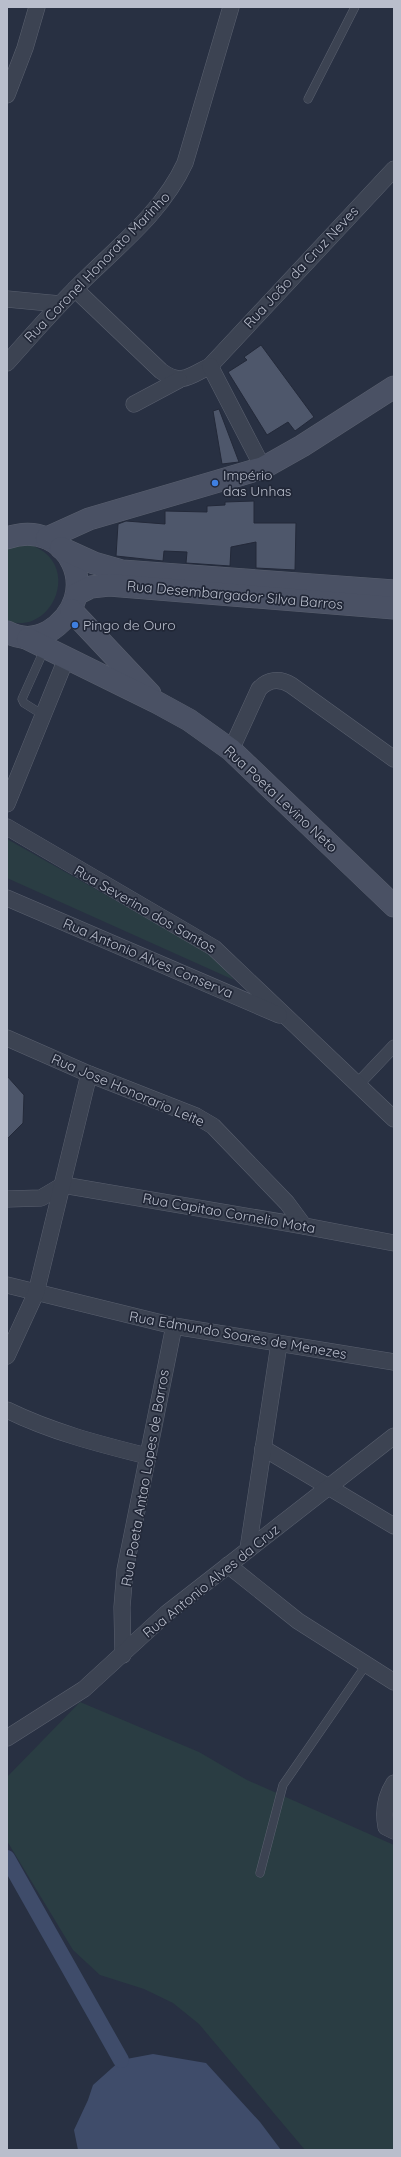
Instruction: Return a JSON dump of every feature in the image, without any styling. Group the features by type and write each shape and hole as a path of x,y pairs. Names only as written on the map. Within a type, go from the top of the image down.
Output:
{"main road":[{"path":"19,637 45,633 60,624 74,602 77,577 72,561 54,543 72,525 263,468 302,446 394,387"},
{"name":"Rua Desembargador Silva Barros","path":"7,538 17,534 33,534 94,563 122,571 241,588"},
{"name":"Rua Desembargador Silva Barros","path":"74,602 91,588 109,584 241,588 357,597 394,608"},
{"name":"Rua Desembargador Silva Barros","path":"357,597 394,591"},
{"name":"Rua Poeta Levino Neto","path":"74,602 158,703"},
{"name":"Rua Poeta Levino Neto","path":"19,637 158,703 189,720 232,750 394,906"}],"street":[{"path":"7,95 25,48 37,7"},
{"name":"Rua Coronel Honorato Marinho","path":"7,363 60,304 158,207 176,183 185,163 231,7"},
{"name":"Rua João da Cruz Neves","path":"210,366 394,169"},
{"path":"75,289 175,379"},
{"path":"7,299 60,304"},
{"path":"134,404 175,379 210,366 263,468"},
{"path":"7,804 66,659"},
{"path":"232,750 259,689 267,682 279,680 291,685 394,759"},
{"name":"Rua Severino dos Santos","path":"7,828 214,948 394,1119"},
{"name":"Rua Antonio Alves Conserva","path":"7,898 289,1019"},
{"name":"Rua Jose Honorario Leite","path":"7,1038 89,1074 196,1116 213,1126 287,1203 304,1226"},
{"path":"357,1085 394,1046"},
{"path":"7,1356 36,1293 89,1074"},
{"path":"7,1199 41,1198 63,1185"},
{"name":"Rua Capitao Cornelio Mota","path":"63,1185 304,1226 394,1243"},
{"name":"Rua Edmundo Soares de Menezes","path":"7,1285 174,1326 394,1362"},
{"name":"Rua Poeta Antao Lopes de Barros","path":"123,1655 122,1607 126,1570 147,1456 174,1326"},
{"path":"248,1549 279,1344"},
{"path":"7,1410 35,1424 85,1441 147,1456"},
{"name":"Rua Antonio Alves da Cruz","path":"7,1738 84,1689 123,1655 167,1613 394,1436"},
{"path":"263,1448 394,1526"},
{"path":"228,1565 298,1621 394,1682"},
{"path":"390,1829 384,1814 385,1804 390,1789 394,1783"}],"lane":[{"path":"308,99 355,7"},
{"path":"19,637 22,699 24,703 43,715"},
{"path":"260,1873 283,1785 366,1665"}],"shaded area":[{"path":"31,544 44,552 52,560 58,579 58,590 49,608 41,616 26,623 7,622 7,545"},
{"path":"7,839 212,955 234,980 7,878"},
{"path":"80,1702 199,1752 247,1780 394,1845 394,2150 305,2150 199,2024 173,2003 144,1989 100,1975 73,1950 7,1841 7,1777"}],"water":[{"path":"153,2054 206,2063 260,2122 281,2150 78,2150 74,2130 88,2100 93,2085 121,2060"}],"building":[{"path":"261,345 314,417 295,431 288,422 267,435 228,372 247,360 244,357"},
{"path":"219,409 239,462 222,464 213,411"},
{"path":"254,501 254,523 296,523 295,570 256,568 256,542 231,547 230,566 186,563 187,552 164,551 163,561 116,556 118,524 126,521 165,524 165,511 207,512 207,506 225,505 225,502"},
{"path":"7,1076 24,1095 23,1123 7,1139"}],"waterway":[{"path":"7,1858 121,2060"}],"place":[{"name":"Império das Unhas","path":"215,483"},
{"name":"Pingo de Ouro","path":"75,625"}]}
